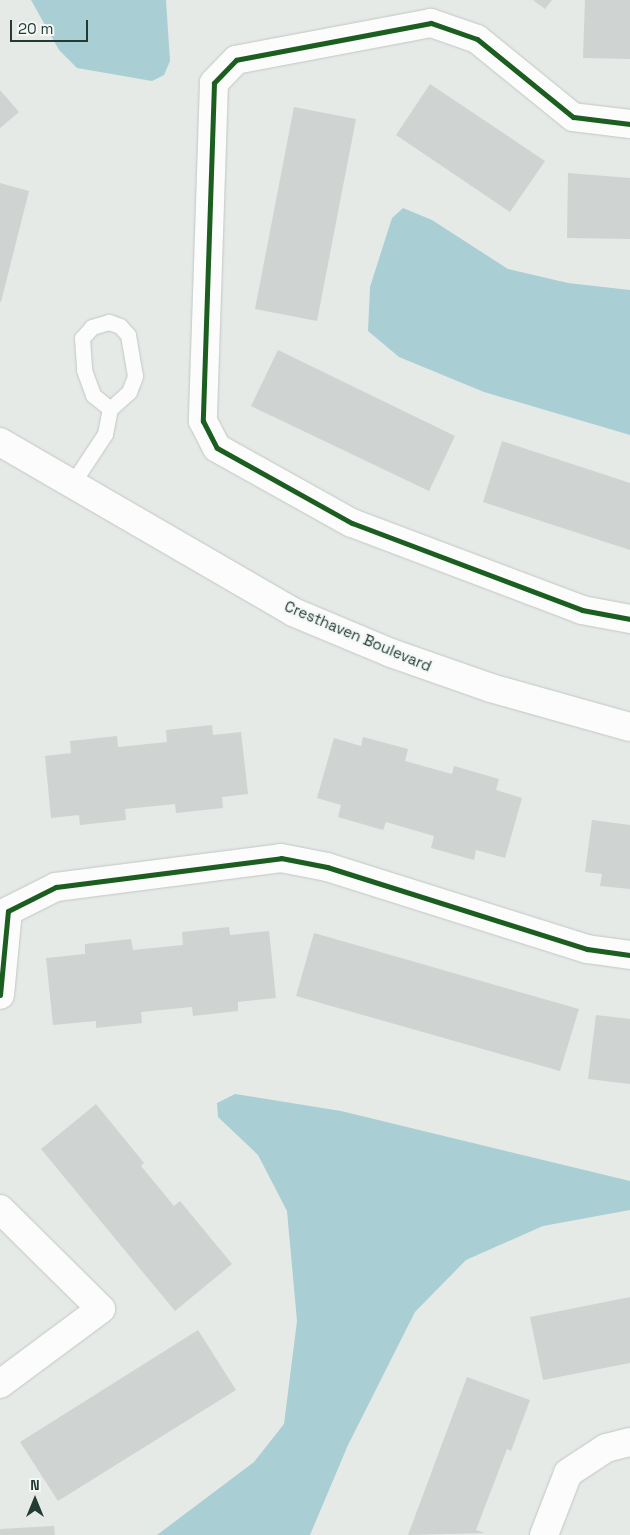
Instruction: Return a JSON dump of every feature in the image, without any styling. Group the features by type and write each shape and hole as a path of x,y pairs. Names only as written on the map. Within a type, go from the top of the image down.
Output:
{"street":[{"path":"630,124 573,116 477,39 431,23 236,60 214,83 203,422 217,448 352,522 582,610 630,619"},
{"name":"Cresthaven Boulevard","path":"0,442 293,612 391,653 491,688 630,727"},
{"path":"0,995 8,911 56,887 281,858 327,867 587,949 630,956"},
{"path":"0,1209 101,1309 0,1384"},
{"path":"544,1535 568,1473 606,1448 630,1442"}],"lane":[{"path":"72,484 105,434 110,409 129,392 135,376 128,335 120,326 109,322 92,327 82,338 84,370 93,396 110,409"}],"water":[{"path":"31,0 166,0 170,61 164,75 152,81 77,68 59,50"},
{"path":"403,208 432,220 508,269 568,283 630,290 630,435 484,392 399,357 368,331 370,287 392,218"},
{"path":"235,1094 341,1111 630,1181 630,1210 543,1226 466,1260 415,1312 348,1445 310,1535 157,1535 254,1462 284,1424 297,1321 287,1211 258,1155 218,1117 217,1103"}],"building":[{"path":"533,0 552,0 545,9"},
{"path":"585,0 630,0 630,59 583,58"},
{"path":"430,84 545,161 510,212 396,135"},
{"path":"0,90 19,112 0,128"},
{"path":"294,107 356,119 317,321 255,309"},
{"path":"568,173 630,178 630,239 567,238"},
{"path":"0,183 29,191 1,302 0,302"},
{"path":"278,350 455,436 429,491 251,406"},
{"path":"502,441 630,483 630,550 483,502"},
{"path":"212,725 213,735 241,732 248,794 222,797 223,808 176,813 175,804 125,809 126,820 80,825 79,815 51,818 45,756 71,753 70,741 117,736 118,747 167,742 166,730"},
{"path":"363,737 408,749 405,761 452,774 454,766 499,779 496,790 522,798 505,858 476,850 474,860 431,848 434,836 386,822 383,830 338,817 341,805 317,798 334,738 361,746"},
{"path":"592,820 630,825 630,889 600,886 602,874 585,872"},
{"path":"229,927 230,935 269,931 276,998 238,1002 238,1011 193,1016 192,1007 141,1012 142,1023 96,1028 96,1021 53,1025 46,958 85,954 85,944 131,939 133,950 183,945 182,932"},
{"path":"314,933 579,1009 560,1071 296,996"},
{"path":"596,1015 630,1019 630,1084 588,1079"},
{"path":"96,1104 144,1163 141,1166 174,1206 180,1201 232,1264 175,1311 41,1149"},
{"path":"630,1297 630,1363 543,1380 530,1317"},
{"path":"198,1330 236,1390 58,1501 20,1442"},
{"path":"467,1377 530,1400 511,1451 507,1449 476,1530 485,1533 408,1535"},
{"path":"54,1526 55,1535 0,1535 0,1529"}],"cycle path":[{"path":"630,124 573,117 477,39 431,23 236,60 214,83 203,421 217,448 352,523 582,610 630,619"},
{"path":"0,995 8,911 56,887 281,858 327,867 587,949 630,955"}]}
